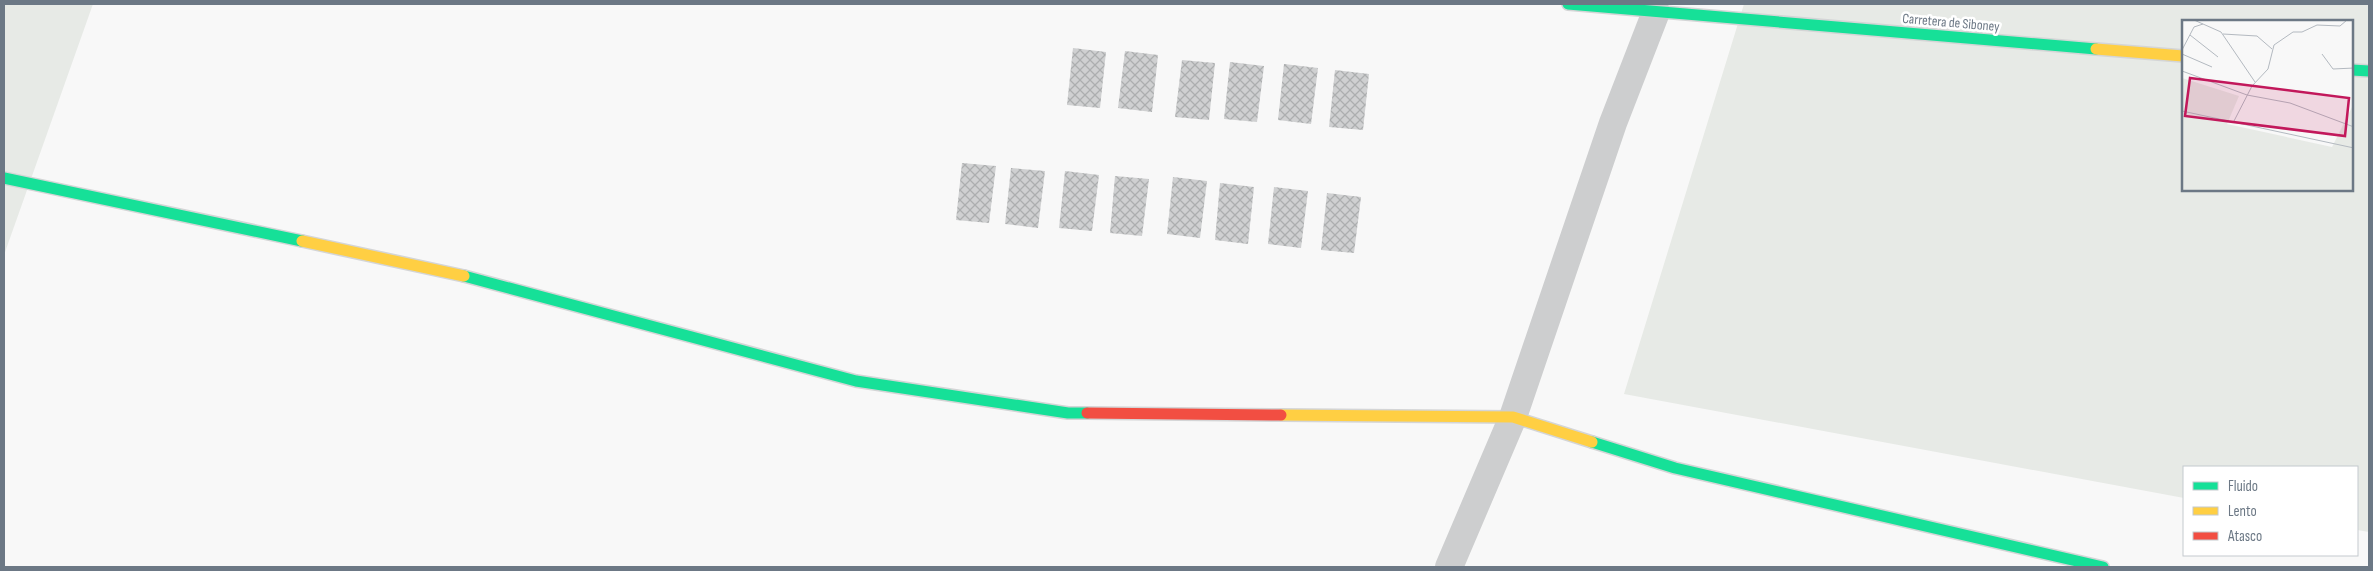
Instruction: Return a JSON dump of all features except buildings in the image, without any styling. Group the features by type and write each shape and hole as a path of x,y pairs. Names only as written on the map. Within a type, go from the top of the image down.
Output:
{"street":[{"name":"Carretera de Siboney","path":"1568,4 2182,56"},
{"path":"1449,567 1513,417 1613,123 1656,12"},
{"path":"2353,70 2369,71"},
{"path":"4,178 480,279 683,336 856,381 1068,413 1513,417 1675,468 2103,567"}],"shaded area":[{"path":"4,4 93,4 4,255"},
{"path":"1744,4 2369,4 2369,532 2358,530 2358,466 2183,466 2183,498 1624,394"}],"traffic: fast":[{"path":"1568,4 2096,49"},
{"path":"2353,70 2369,71"},
{"path":"4,178 302,241"},
{"path":"464,276 856,381 1068,413 1087,413"},
{"path":"1592,442 1675,468 2103,567"}],"traffic: slow":[{"path":"2096,49 2182,56"},
{"path":"302,241 464,276"},
{"path":"1281,415 1513,417 1592,442"}],"traffic: jam":[{"path":"1087,413 1281,415"}]}
